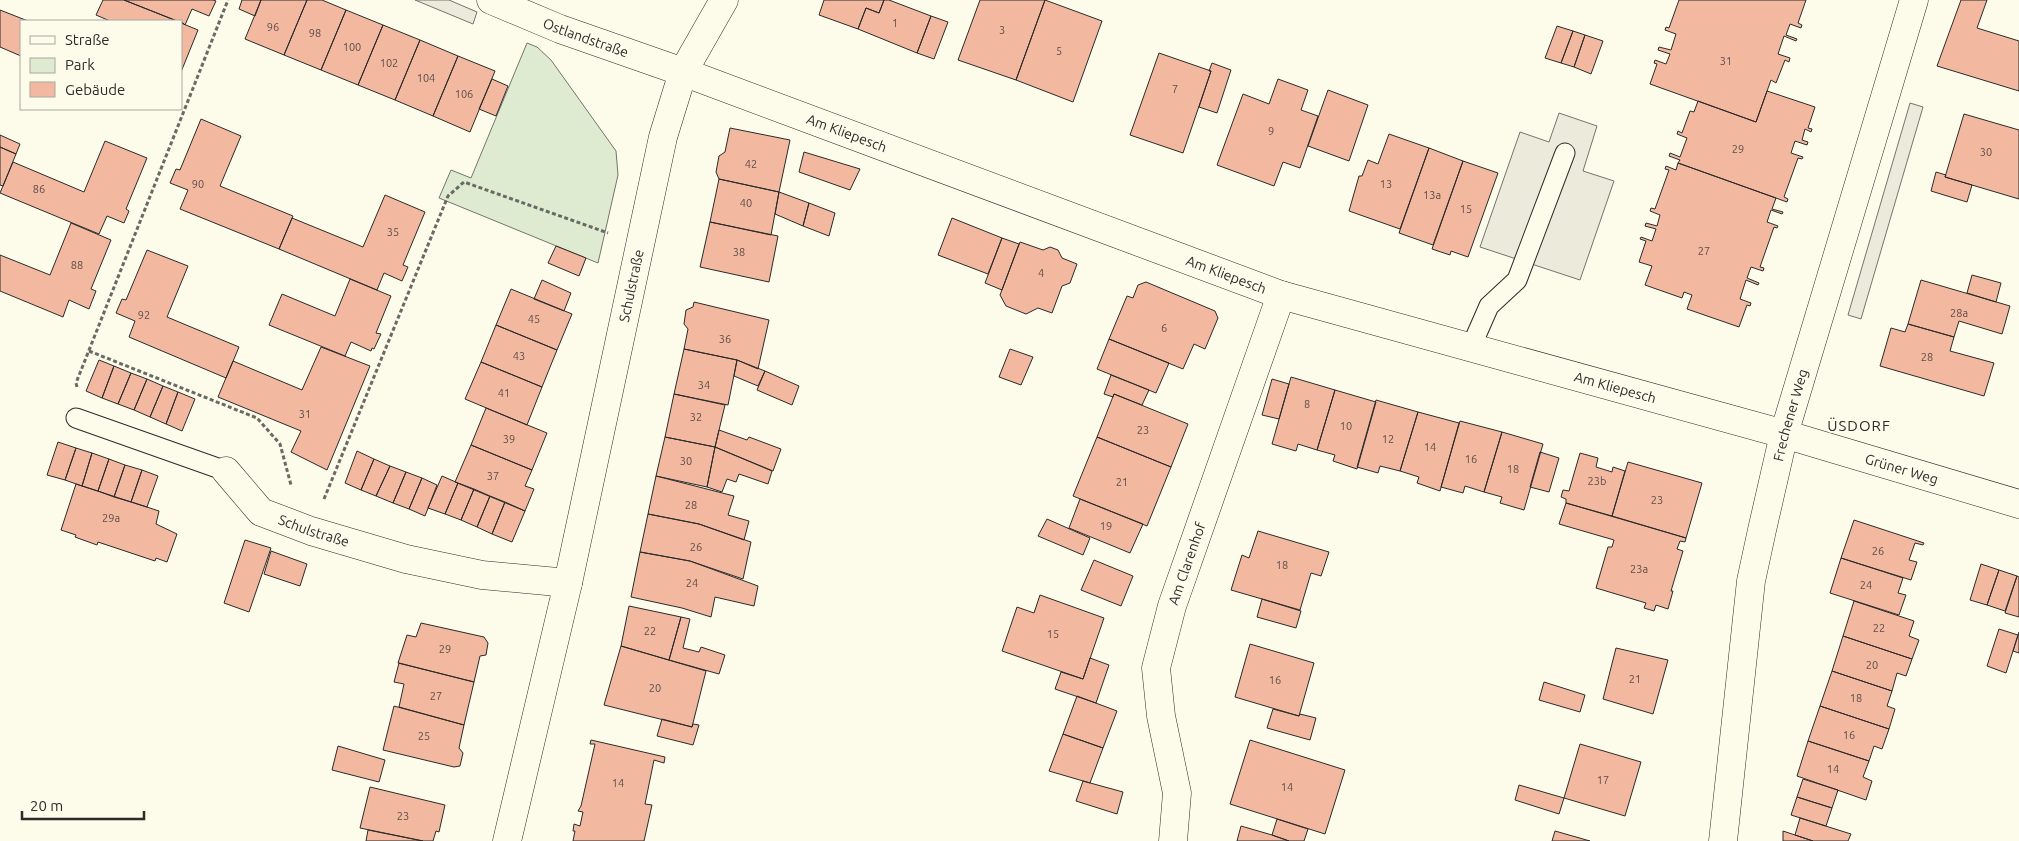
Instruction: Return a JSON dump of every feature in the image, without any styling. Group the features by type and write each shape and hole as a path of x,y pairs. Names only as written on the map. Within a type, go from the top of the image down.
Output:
{"street":[{"name":"Ostlandstraße","path":"491,0 560,29 683,72"},
{"name":"Schulstraße","path":"507,841 568,583 663,137 683,72 724,0"},
{"name":"Frechener Weg","path":"1723,841 1751,581 1784,434 1914,0"},
{"name":"Am Kliepesch","path":"683,72 1281,295 1784,434"},
{"name":"Am Clarenhof","path":"1173,841 1177,793 1161,716 1156,668 1172,606 1281,295"},
{"name":"Grüner Weg","path":"1784,434 2019,504"},
{"name":"Schulstraße","path":"226,471 261,512 311,531 406,559 482,575 568,583"}],"lane":[{"path":"1471,347 1489,306 1517,280 1565,153"},
{"path":"76,418 226,471"}],"path":[{"path":"76,418 81,397 76,382 228,0"},
{"path":"311,531 448,196 464,182 641,245"},
{"path":"88,351 256,418 280,444 292,490 311,531"}],"green space":[{"path":"527,43 537,47 551,60 616,151 618,175 598,263 439,198 451,170 471,178"}],"shaded area":[{"path":"415,0 449,0 477,12 473,24"},
{"path":"1910,103 1923,107 1861,319 1848,315"},
{"path":"1559,113 1597,126 1583,171 1614,181 1580,280 1480,247 1520,132 1549,142"}],"building":[{"path":"103,0 124,0 174,20 108,20 96,15"},
{"path":"124,0 216,1 209,16 192,9 185,25 182,20 174,20"},
{"path":"242,0 261,0 255,16 239,9"},
{"path":"261,0 307,0 284,55 245,39"},
{"path":"307,0 322,0 346,10 321,70 284,55"},
{"path":"824,0 884,0 879,13 866,8 858,29 819,15"},
{"path":"884,0 889,0 931,16 917,53 858,29 866,8 879,13"},
{"path":"980,0 1045,0 1016,80 958,60"},
{"path":"1045,0 1102,21 1073,102 1016,80"},
{"path":"1679,0 1806,0 1798,23 1802,25 1801,28 1790,24 1786,35 1797,39 1796,41 1784,36 1778,54 1790,58 1789,62 1785,60 1776,83 1771,80 1756,122 1650,84 1657,64 1654,63 1655,60 1666,64 1670,54 1658,50 1659,47 1671,50 1676,34 1665,30 1666,27 1669,28"},
{"path":"1961,0 1987,0 1977,28 2019,41 2019,91 1937,66"},
{"path":"0,10 25,20 20,20 20,56 0,47"},
{"path":"346,10 383,25 358,85 321,70"},
{"path":"931,16 948,22 934,59 917,53"},
{"path":"182,23 198,30 182,70"},
{"path":"383,25 420,40 395,100 358,85"},
{"path":"1557,26 1573,31 1561,63 1545,58"},
{"path":"1573,31 1585,35 1574,67 1561,63"},
{"path":"1585,35 1603,41 1591,74 1574,67"},
{"path":"420,40 458,56 433,116 395,100"},
{"path":"1159,53 1211,71 1183,153 1130,135"},
{"path":"458,56 495,71 470,132 433,116"},
{"path":"1212,63 1231,70 1217,113 1199,107"},
{"path":"492,79 508,86 496,116 479,109"},
{"path":"1278,79 1308,90 1301,110 1318,116 1300,168 1283,162 1274,186 1217,165 1243,94 1269,104"},
{"path":"1328,90 1368,105 1349,161 1308,146"},
{"path":"1767,91 1815,107 1808,128 1812,129 1811,132 1805,129 1802,140 1808,142 1807,145 1795,141 1791,153 1803,157 1802,159 1798,158 1784,197 1788,199 1787,202 1678,163 1680,160 1669,156 1670,153 1680,157 1687,138 1677,134 1678,131 1682,133 1690,111 1694,112 1698,101 1756,122"},
{"path":"1964,114 2019,130 2019,199 1945,177"},
{"path":"201,119 241,136 220,186 293,216 279,249 180,209 188,190 170,183 176,169 180,170"},
{"path":"730,128 790,140 779,192 719,179 716,172 719,156 725,152"},
{"path":"1389,134 1429,148 1400,229 1349,211 1359,176 1362,176 1368,160 1378,164"},
{"path":"0,135 20,144 16,154 0,147"},
{"path":"105,141 147,158 126,209 129,211 124,223 107,216 99,234 0,193 13,162 84,192"},
{"path":"0,147 16,154 3,186 0,185"},
{"path":"1429,148 1463,161 1433,245 1399,233"},
{"path":"804,152 860,169 850,190 799,172"},
{"path":"1463,161 1498,173 1468,257 1451,251 1450,255 1432,249"},
{"path":"1678,163 1776,198 1772,209 1783,212 1782,214 1771,210 1767,222 1778,226 1777,228 1774,227 1760,267 1764,268 1763,271 1751,267 1747,278 1759,283 1758,285 1746,280 1740,299 1751,303 1750,306 1747,305 1739,327 1687,309 1692,295 1684,292 1682,298 1645,285 1652,266 1639,262 1646,241 1640,239 1641,237 1652,241 1656,229 1645,226 1646,223 1657,226 1660,215 1650,211 1651,208 1655,209 1669,170 1665,169 1666,166 1676,170"},
{"path":"1936,172 1946,175 1945,177 1972,185 1967,202 1931,191"},
{"path":"719,179 779,192 771,235 710,222"},
{"path":"779,192 809,203 803,226 775,214"},
{"path":"385,195 425,212 403,265 408,267 402,281 384,273 377,290 279,249 292,218 363,247"},
{"path":"809,203 835,213 829,236 803,226"},
{"path":"952,218 1002,238 988,274 938,255"},
{"path":"710,222 778,236 769,282 700,267"},
{"path":"71,223 111,240 91,289 96,291 89,309 69,300 63,317 0,291 0,255 50,275"},
{"path":"1002,238 1019,244 1002,290 985,283"},
{"path":"1020,242 1043,250 1050,247 1058,250 1062,258 1077,264 1070,283 1062,286 1052,313 1038,308 1026,314 1006,306 1000,295"},
{"path":"556,246 586,258 579,276 548,263"},
{"path":"147,250 188,266 167,317 239,347 226,378 129,337 135,321 116,313 122,299 126,300"},
{"path":"1972,275 2001,283 1996,302 1967,293"},
{"path":"350,279 391,296 376,333 381,334 374,349 372,348 371,351 351,342 345,356 269,325 282,294 335,316"},
{"path":"542,280 571,293 564,311 534,299"},
{"path":"1921,280 2010,306 2002,334 1959,321 1954,337 1908,324"},
{"path":"1146,282 1215,311 1218,318 1205,349 1194,344 1183,369 1109,339 1127,296 1133,298 1138,285"},
{"path":"511,289 572,314 557,350 496,325"},
{"path":"694,302 769,320 758,369 737,360 684,349 688,329 684,324 686,310 693,307"},
{"path":"1908,324 1954,337 1950,351 1994,363 1984,396 1880,366 1891,328 1905,332"},
{"path":"496,325 557,350 542,387 481,362"},
{"path":"1109,339 1169,363 1156,393 1097,369"},
{"path":"321,347 370,366 327,470 291,452 301,431 218,397 233,361 302,390"},
{"path":"684,349 737,360 728,405 674,394"},
{"path":"1010,349 1033,357 1021,385 999,377"},
{"path":"99,360 114,366 102,398 86,391"},
{"path":"737,360 765,371 758,386 734,376"},
{"path":"481,362 542,387 527,425 465,399"},
{"path":"114,366 131,373 118,404 102,398"},
{"path":"765,371 799,386 792,405 757,390"},
{"path":"131,373 147,379 134,410 118,404"},
{"path":"1111,375 1149,390 1142,405 1114,394 1113,397 1104,394"},
{"path":"1291,377 1335,390 1317,450 1298,444 1296,451 1272,444"},
{"path":"147,379 163,386 150,417 134,410"},
{"path":"1272,379 1289,384 1279,419 1262,415"},
{"path":"163,386 178,392 166,424 150,417"},
{"path":"1335,390 1376,402 1357,469 1333,461 1335,455 1317,450"},
{"path":"178,392 195,399 182,431 166,424"},
{"path":"674,394 725,405 715,447 665,437"},
{"path":"1114,394 1188,424 1171,467 1097,437"},
{"path":"1376,400 1418,412 1400,471 1380,466 1378,473 1357,467"},
{"path":"486,408 547,433 532,470 471,445"},
{"path":"1418,412 1459,423 1440,491 1417,483 1419,477 1400,471"},
{"path":"1460,421 1502,432 1484,492 1465,486 1463,493 1441,487"},
{"path":"719,430 747,440 749,437 781,449 773,471 715,447"},
{"path":"1502,432 1543,444 1524,510 1500,503 1502,497 1484,492"},
{"path":"665,437 715,447 707,487 656,476"},
{"path":"1097,437 1171,467 1147,526 1073,496"},
{"path":"58,442 76,448 65,480 47,475"},
{"path":"471,445 532,470 525,486 534,489 525,511 455,482"},
{"path":"715,447 772,471 768,484 739,474 736,482 727,479 722,492 707,487"},
{"path":"76,448 92,453 82,486 65,480"},
{"path":"357,451 374,459 361,490 345,483"},
{"path":"1540,452 1559,458 1549,492 1530,487"},
{"path":"92,453 109,459 98,491 82,486"},
{"path":"1580,453 1598,458 1596,467 1612,472 1613,467 1625,471 1612,516 1566,503 1566,499 1561,497 1563,490 1569,491"},
{"path":"109,459 125,465 114,497 98,491"},
{"path":"374,459 390,466 376,496 361,490"},
{"path":"1628,462 1702,483 1686,538 1612,516"},
{"path":"125,465 142,470 131,502 114,497"},
{"path":"390,466 406,472 393,503 376,496"},
{"path":"142,470 158,476 147,507 131,502"},
{"path":"406,472 422,478 409,509 393,503"},
{"path":"442,476 458,483 445,514 428,508"},
{"path":"656,476 734,496 728,515 749,521 744,540 699,524 648,514"},
{"path":"422,478 437,485 425,516 409,509"},
{"path":"458,483 474,489 461,520 445,514"},
{"path":"76,484 159,511 156,524 177,534 167,562 156,558 155,561 98,542 97,545 61,530"},
{"path":"474,489 490,496 477,527 461,520"},
{"path":"490,496 505,502 492,534 477,527"},
{"path":"1080,499 1143,524 1130,553 1069,528"},
{"path":"505,502 525,511 512,542 492,534"},
{"path":"1566,503 1686,538 1685,542 1680,541 1677,549 1683,551 1671,591 1673,591 1668,609 1656,605 1654,611 1644,608 1646,603 1596,588 1608,547 1612,547 1614,540 1559,524"},
{"path":"648,514 699,524 751,542 743,579 690,561 640,552"},
{"path":"1047,519 1090,538 1083,555 1038,536"},
{"path":"1854,520 1924,543 1923,545 1915,543 1909,560 1917,562 1911,580 1841,558"},
{"path":"1258,531 1329,552 1321,576 1311,573 1300,610 1231,590 1242,555 1249,558"},
{"path":"245,540 271,548 249,612 224,603"},
{"path":"271,551 307,564 300,586 264,574"},
{"path":"640,552 690,561 758,586 754,606 715,597 711,617 682,608 631,597"},
{"path":"1841,558 1903,578 1898,593 1906,595 1899,615 1830,593"},
{"path":"1094,560 1133,576 1121,606 1081,590"},
{"path":"1981,564 1999,570 1987,605 1970,600"},
{"path":"1999,570 2017,576 2005,611 1987,605"},
{"path":"2017,576 2019,577 2019,617 2005,613"},
{"path":"1040,595 1104,618 1083,679 1002,651 1017,607 1034,613"},
{"path":"1262,599 1301,611 1296,628 1257,617"},
{"path":"1854,601 1914,621 1909,636 1919,640 1912,659 1843,636"},
{"path":"629,606 681,617 669,660 621,646"},
{"path":"681,617 690,619 683,648 699,652 701,647 725,655 719,674 669,660"},
{"path":"421,623 484,637 488,643 486,655 480,656 474,682 398,663 407,635 416,637"},
{"path":"1999,629 2018,635 2006,673 1987,666"},
{"path":"2019,632 2019,653 2013,651"},
{"path":"1843,636 1912,659 1906,676 1897,673 1892,691 1832,671"},
{"path":"1250,644 1314,663 1299,716 1235,697"},
{"path":"621,646 706,671 692,727 604,705"},
{"path":"1616,648 1668,660 1653,714 1603,699"},
{"path":"1090,658 1109,665 1096,703 1055,689 1061,672 1083,679"},
{"path":"399,663 474,682 464,725 399,707 404,684 394,682"},
{"path":"1832,671 1892,691 1887,706 1895,709 1889,729 1820,706"},
{"path":"1544,682 1585,695 1580,712 1539,700"},
{"path":"1077,696 1117,711 1103,748 1063,734"},
{"path":"394,706 464,725 459,748 463,753 460,766 454,767 383,750"},
{"path":"1820,706 1889,729 1882,749 1874,746 1869,761 1808,741"},
{"path":"1273,709 1299,716 1300,714 1316,718 1310,740 1267,728"},
{"path":"662,719 692,727 693,724 699,725 693,745 657,736"},
{"path":"1063,734 1103,748 1090,783 1049,771"},
{"path":"591,740 665,757 664,763 654,760 645,804 652,805 644,841 573,841 574,824 580,826 583,812 578,811 581,806 595,744 590,744"},
{"path":"1250,740 1345,770 1325,834 1230,804"},
{"path":"1808,741 1869,761 1863,777 1872,781 1866,800 1797,776"},
{"path":"1580,744 1641,762 1625,816 1564,798"},
{"path":"338,746 385,760 379,782 332,770"},
{"path":"1803,779 1838,790 1832,808 1797,797"},
{"path":"1083,781 1123,792 1117,814 1076,801"},
{"path":"1519,785 1564,798 1559,814 1515,800"},
{"path":"370,787 445,805 439,832 436,831 433,841 423,841 360,828"},
{"path":"1797,797 1832,808 1826,826 1791,815"},
{"path":"1800,818 1851,834 1848,841 1813,841 1795,835"},
{"path":"1277,819 1308,829 1304,841 1289,841 1272,835"},
{"path":"1241,826 1272,835 1289,841 1237,841"},
{"path":"368,830 423,841 366,841"},
{"path":"1555,831 1590,841 1552,841"},
{"path":"1783,831 1813,841 1783,841"}],"district":[{"name":"ÜSDORF","path":"1859,425"}]}
